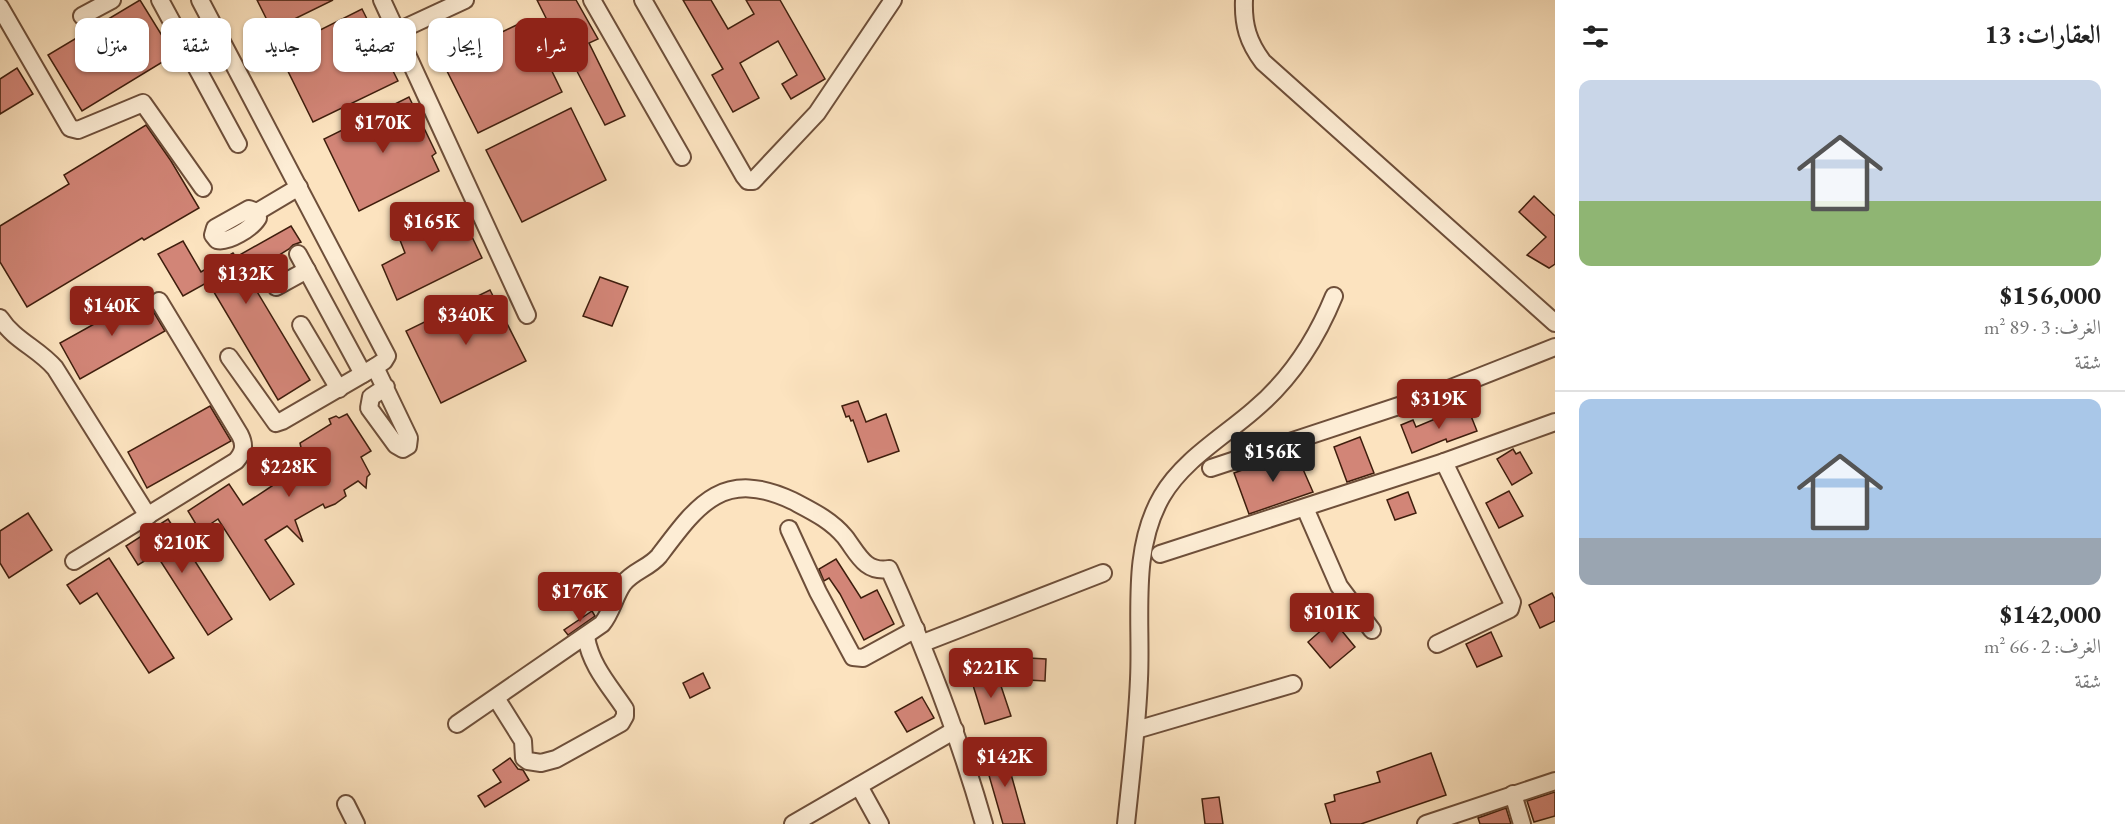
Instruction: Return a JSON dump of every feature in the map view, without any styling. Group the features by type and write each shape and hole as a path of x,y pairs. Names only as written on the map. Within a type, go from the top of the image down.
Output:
{"street":[{"path":"82,16 112,0"},
{"path":"160,0 238,144"},
{"path":"200,0 387,353 384,361 369,371 282,422 276,423 229,357"},
{"path":"382,0 390,18"},
{"path":"416,23 465,0"},
{"path":"643,0 748,181 753,181 817,113 893,0"},
{"path":"1244,0 1243,16 1246,33 1263,62 1554,321"},
{"path":"595,1 682,157"},
{"path":"0,7 70,128 78,130 143,104 203,188"},
{"path":"415,72 527,315"},
{"path":"257,212 299,187"},
{"path":"298,254 369,371 386,387"},
{"path":"276,287 307,270"},
{"path":"1126,824 1139,679 1141,565 1144,541 1152,516 1176,477 1193,460 1255,410 1293,369 1309,348 1334,296"},
{"path":"74,561 236,461 240,456 243,446 240,435 159,302"},
{"path":"0,318 17,338 37,350 55,368 148,516"},
{"path":"301,325 339,389"},
{"path":"1211,468 1441,392 1555,347"},
{"path":"1160,554 1444,462 1555,422"},
{"path":"1437,644 1510,609 1512,602 1444,462"},
{"path":"458,724 586,637 608,617 626,580 651,563 675,532 697,509 716,495 747,488 775,493 815,512 838,530 862,562 873,568 890,569 919,636 955,730 984,824"},
{"path":"1305,508 1339,586 1372,630"},
{"path":"789,529 818,592 853,657 863,658 919,636 1103,573"},
{"path":"496,698 523,741 524,758 533,763 556,759 621,723 625,716 625,709 599,672 589,652 586,637"},
{"path":"1136,730 1293,684"},
{"path":"793,824 955,730"},
{"path":"1426,824 1555,781"},
{"path":"859,786 880,824"},
{"path":"1514,794 1522,824"},
{"path":"346,804 356,824"}],"building":[{"path":"140,0 161,34 161,63 149,70 149,18 110,18"},
{"path":"257,0 333,0 296,18 266,18"},
{"path":"537,0 576,0 586,18 546,18"},
{"path":"683,0 711,0 728,29 754,14 746,0 780,0 825,79 791,99 782,84 797,75 778,41 740,63 759,98 733,112 712,75 723,69"},
{"path":"362,9 366,18 344,18"},
{"path":"588,21 598,39 589,43 625,116 605,125 577,72 588,72"},
{"path":"333,24 333,72 394,72 398,81 313,122 288,72 321,72 321,30"},
{"path":"515,26 515,72 552,72 562,92 478,133 448,72 503,72 503,32"},
{"path":"75,39 75,72 146,72 82,111 48,55"},
{"path":"17,68 33,94 0,114 0,79"},
{"path":"409,97 436,153 432,156 439,171 359,211 324,139"},
{"path":"571,108 606,180 522,222 486,150"},
{"path":"146,125 199,208 144,240 142,238 27,307 0,262 0,226 69,184 64,175"},
{"path":"1534,196 1555,216 1555,264 1549,268 1527,255 1546,237 1519,212"},
{"path":"458,207 482,258 397,300 382,265 405,253 398,235"},
{"path":"291,226 301,242 247,275 310,380 278,400 208,282 183,296 158,254 183,241 201,272 233,253 236,257"},
{"path":"600,277 628,287 612,326 583,316"},
{"path":"490,290 526,361 441,403 406,331"},
{"path":"148,294 150,306 165,331 80,379 60,343"},
{"path":"858,401 866,422 886,414 899,451 868,462 853,420 851,421 849,416 846,417 842,406"},
{"path":"210,406 231,441 147,488 128,452"},
{"path":"1459,409 1461,414 1469,411 1477,431 1447,442 1446,439 1412,453 1401,425 1413,420 1416,427"},
{"path":"347,414 371,451 361,457 370,474 367,477 366,488 358,481 344,490 346,496 335,504 325,508 323,504 295,520 303,542 287,526 265,540 294,584 270,600 218,519 200,531 188,511 229,484 243,505 272,486 266,475 302,452 300,443 331,424 329,419"},
{"path":"1360,437 1374,473 1347,482 1334,447"},
{"path":"1513,449 1516,454 1520,452 1532,473 1512,485 1497,459"},
{"path":"1295,451 1313,492 1249,514 1234,473 1262,463 1263,465"},
{"path":"1509,491 1523,516 1499,528 1486,503"},
{"path":"1408,492 1416,513 1395,520 1387,500"},
{"path":"28,513 52,550 9,578 0,563 0,531"},
{"path":"168,519 232,619 208,635 156,554 138,565 126,546"},
{"path":"109,558 174,658 149,673 97,593 80,604 67,585"},
{"path":"836,559 861,598 877,590 894,624 864,640 840,594 829,578 824,581 819,569"},
{"path":"585,574 597,591 587,597 576,581"},
{"path":"1552,593 1555,599 1555,621 1540,628 1529,605"},
{"path":"592,611 595,616 568,635 564,630"},
{"path":"1333,620 1355,647 1330,668 1308,642"},
{"path":"1491,632 1502,656 1477,667 1466,644"},
{"path":"1029,658 1046,659 1045,681 1028,680"},
{"path":"703,673 710,688 690,698 683,683"},
{"path":"997,674 1011,716 985,724 972,682"},
{"path":"922,697 934,718 907,732 895,712"},
{"path":"1009,750 1014,766 1009,767 1025,824 1003,824 984,758"},
{"path":"1431,753 1446,795 1361,824 1331,824 1325,804 1335,801 1334,795 1380,782 1377,772"},
{"path":"510,758 518,769 523,770 529,780 485,807 478,796 501,782 493,770"},
{"path":"1555,792 1555,816 1534,822 1527,801"},
{"path":"1219,797 1223,824 1205,824 1202,799"},
{"path":"1506,808 1511,824 1480,824 1478,818"}]}
